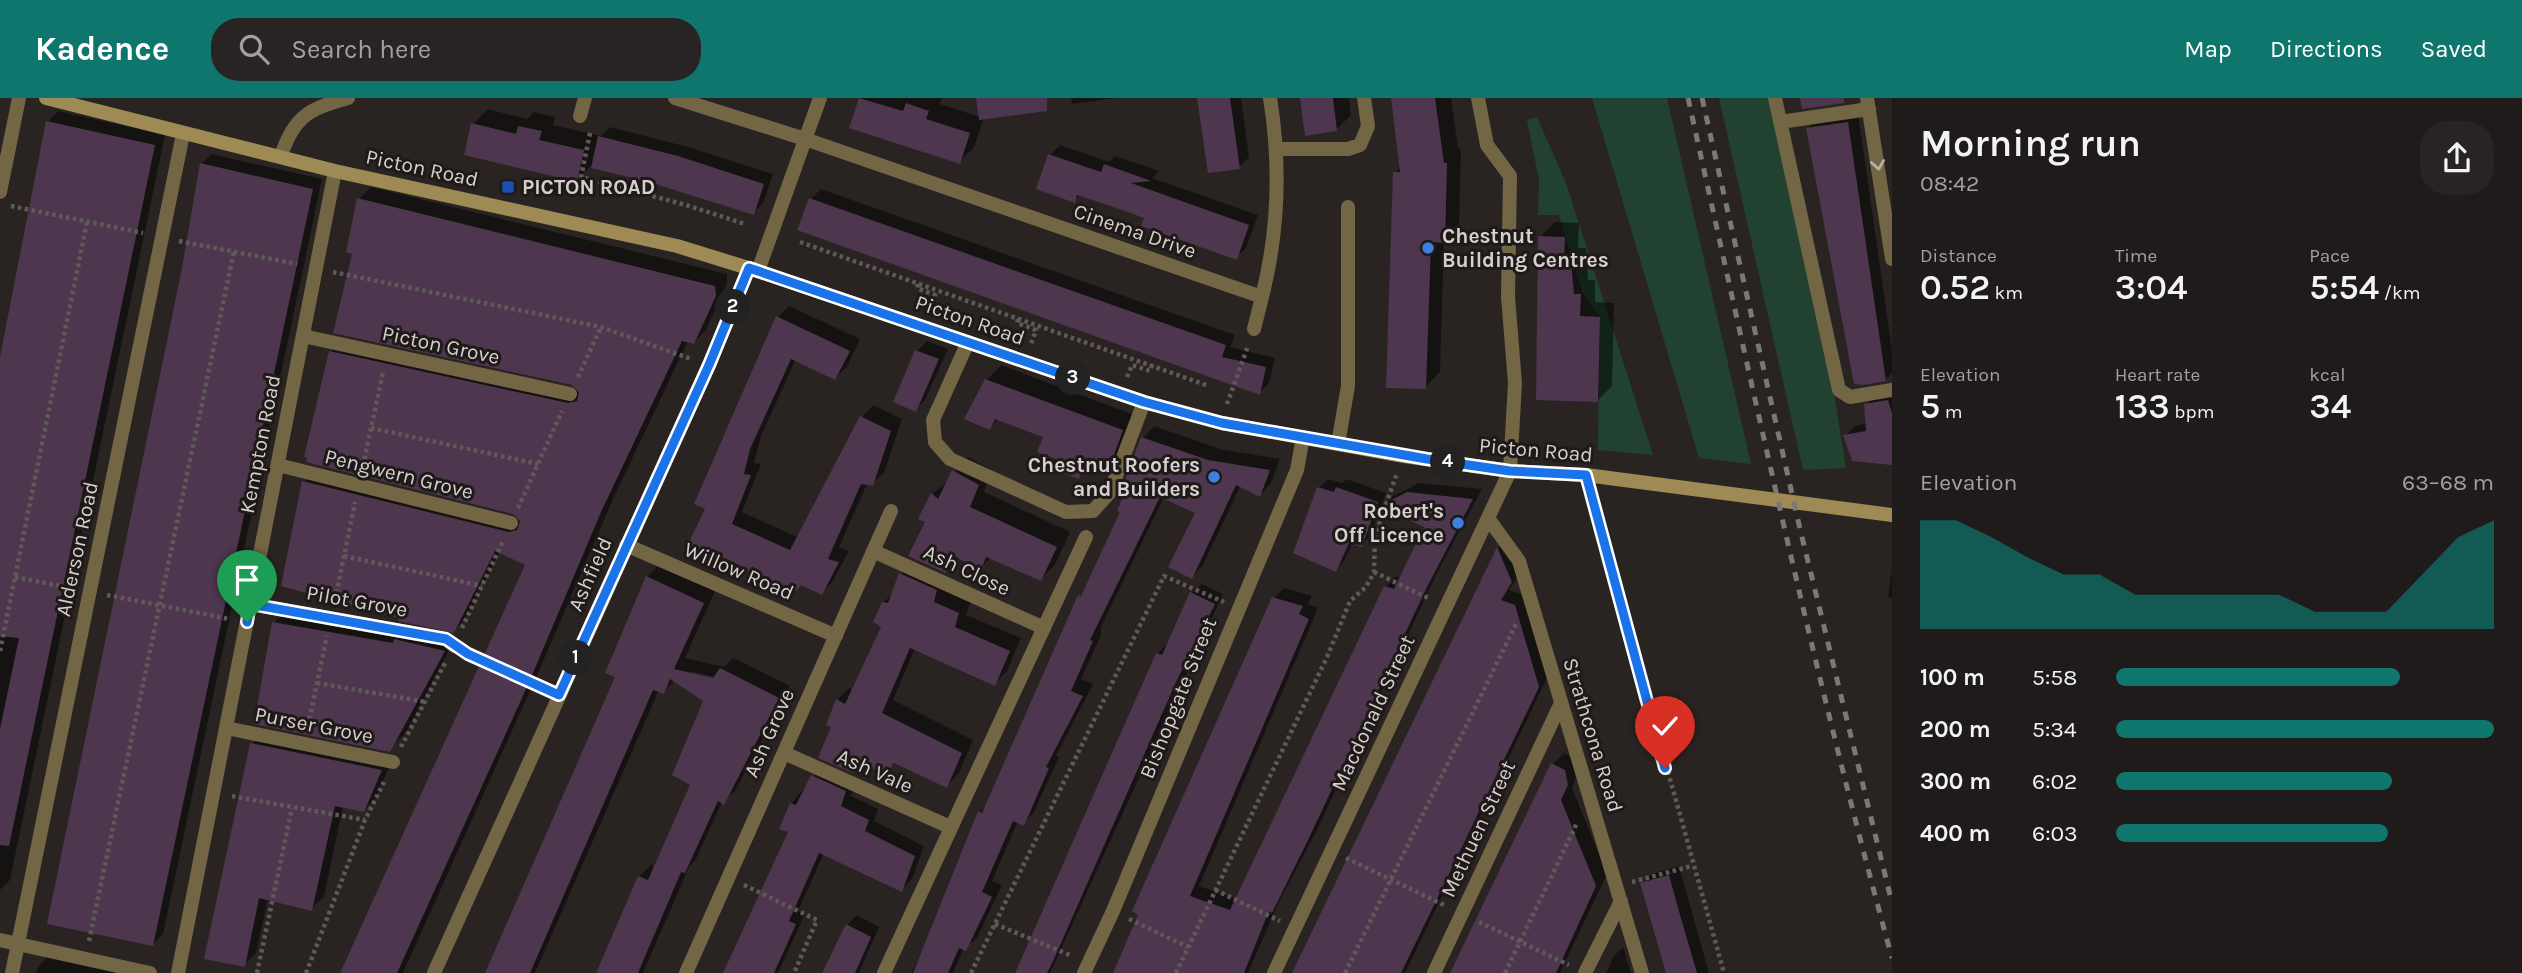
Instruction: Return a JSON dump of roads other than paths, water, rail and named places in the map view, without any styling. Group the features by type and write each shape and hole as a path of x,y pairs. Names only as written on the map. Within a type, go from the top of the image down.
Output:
{"main road":[{"name":"Picton Road","path":"47,98 335,171 677,246 754,269 1144,402 1222,423 1404,456 1510,471 1586,475 1892,515"}],"street":[{"path":"0,192 19,98"},
{"path":"281,156 289,130 318,107 348,98"},
{"path":"580,116 585,98"},
{"name":"Cinema Drive","path":"675,98 804,139 1262,297"},
{"path":"754,269 820,98"},
{"path":"1254,329 1270,265 1278,199 1278,149 1270,98"},
{"path":"1278,149 1348,149 1360,145 1368,126 1364,98"},
{"path":"1478,98 1487,145 1510,176 1508,297 1515,383 1510,471"},
{"path":"1775,98 1839,390 1850,397 1892,390"},
{"path":"1780,122 1868,103 1888,209 1892,259"},
{"name":"Alderson Road","path":"12,973 183,134"},
{"name":"Kempton Road","path":"178,973 335,171"},
{"path":"1338,444 1348,386 1348,207"},
{"name":"Ashfield","path":"434,973 626,545 754,269"},
{"name":"Picton Grove","path":"303,336 570,394"},
{"path":"968,342 933,421 935,442 950,459 1066,512 1093,511 1110,492 1144,402"},
{"name":"Bishopgate Street","path":"1087,968 1297,470 1303,438"},
{"name":"Pengwern Grove","path":"278,465 511,523"},
{"name":"Macdonald Street","path":"1274,973 1510,471"},
{"name":"Ash Grove","path":"685,973 891,511"},
{"name":"Strathcona Road","path":"1488,518 1512,548 1529,596 1642,973"},
{"path":"884,973 1086,537"},
{"name":"Willow Road","path":"626,545 836,636"},
{"name":"Ash Close","path":"873,551 1044,628"},
{"name":"Pilot Grove","path":"250,604 446,639 454,646"},
{"name":"Methuen Street","path":"1434,973 1561,703"},
{"name":"Purser Grove","path":"226,728 393,762"},
{"name":"Ash Vale","path":"784,753 950,827"},
{"path":"1585,973 1621,901"},
{"path":"0,940 150,973"}],"railway":[{"path":"1688,98 1810,637 1892,958"},
{"path":"1702,98 1800,529 1892,903"}],"place":[{"name":"PICTON ROAD","path":"508,187"},
{"name":"Chestnut Building Centres","path":"1428,248"},
{"name":"Chestnut Roofers and Builders","path":"1214,477"},
{"name":"Robert's Off Licence","path":"1458,523"}]}
